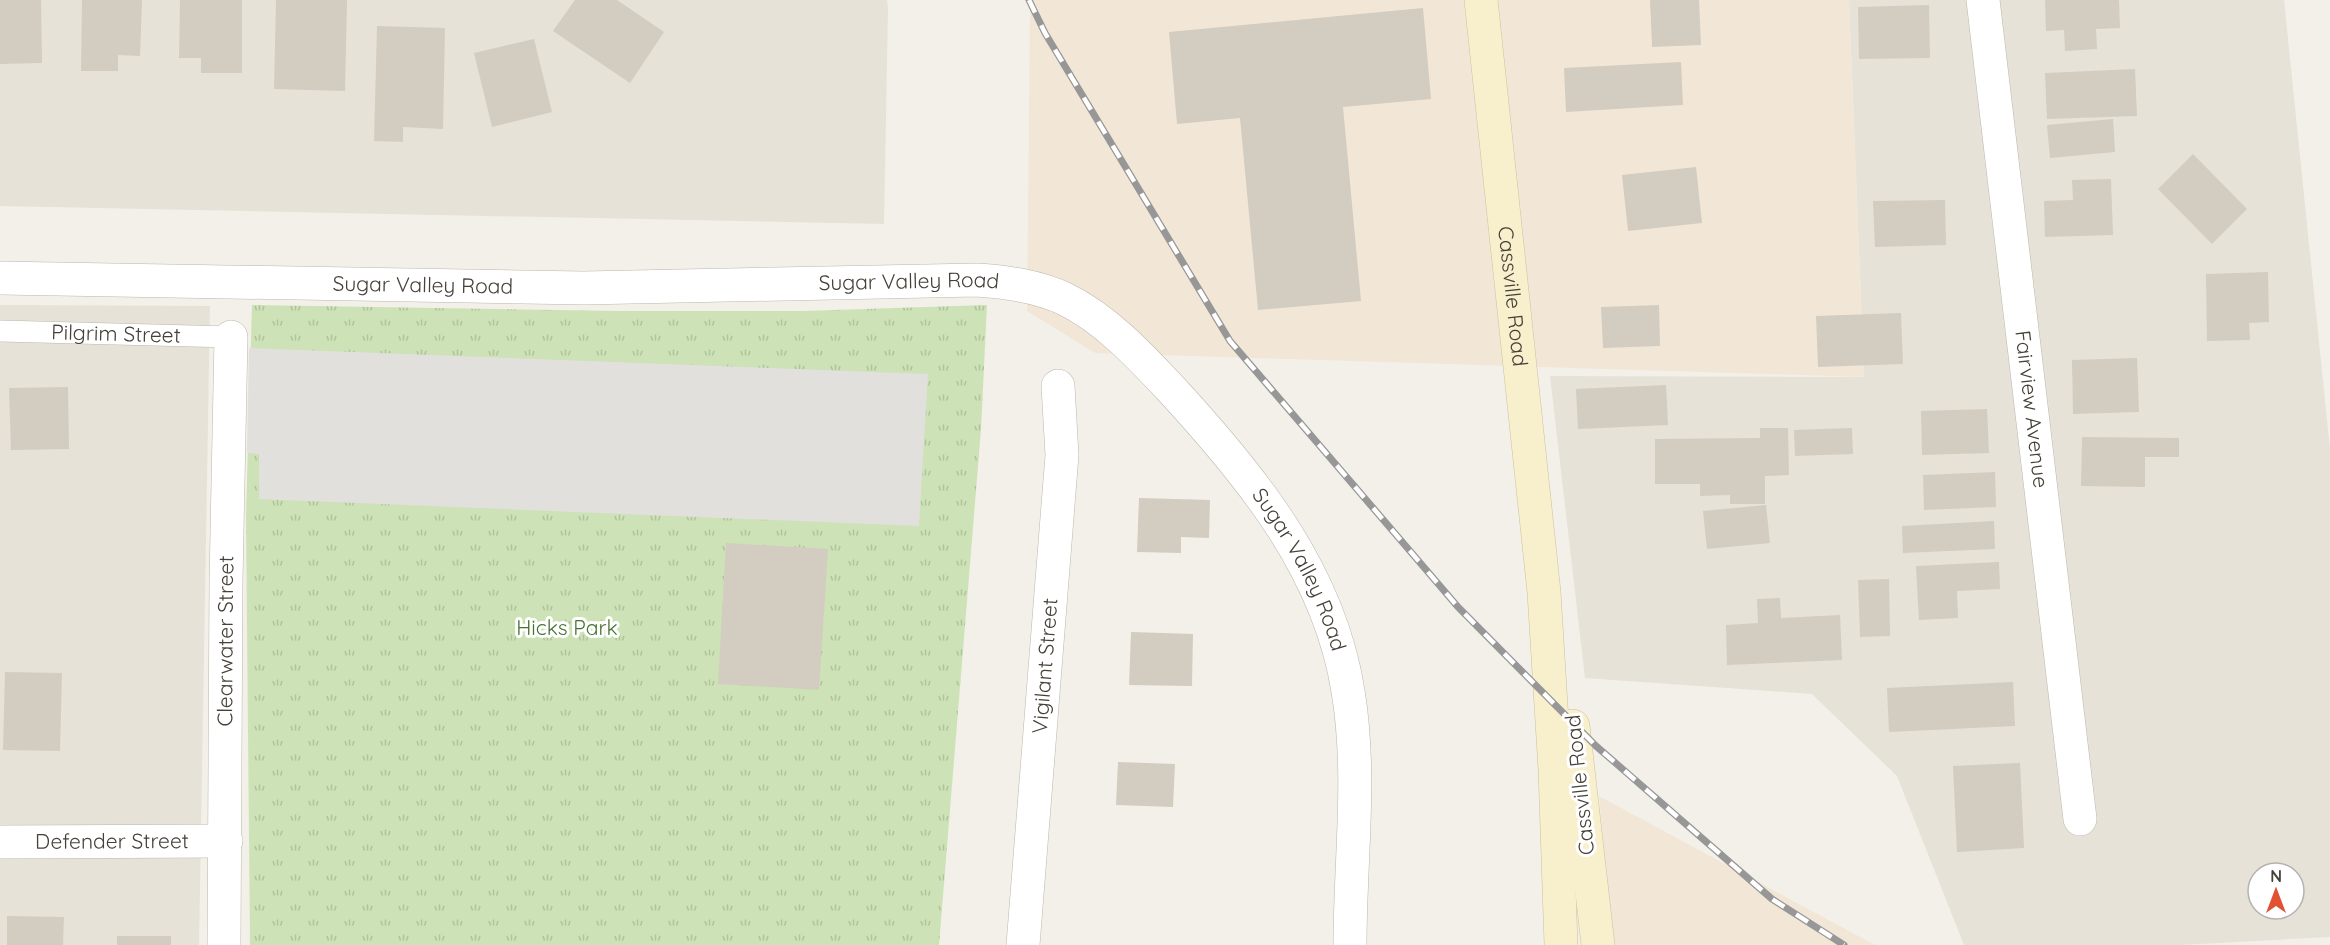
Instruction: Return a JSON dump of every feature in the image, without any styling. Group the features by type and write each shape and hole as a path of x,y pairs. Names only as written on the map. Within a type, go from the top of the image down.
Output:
{"main road":[{"name":"Cassville Road","path":"1481,0 1544,592 1555,770 1561,945"},
{"name":"Cassville Road","path":"1544,592 1568,679 1598,945"}],"street":[{"name":"Fairview Avenue","path":"1983,0 2080,819"},
{"name":"Sugar Valley Road","path":"0,278 584,288 977,280 1014,283 1040,289 1065,299 1099,321 1128,346 1220,443 1269,506 1314,584 1339,654 1348,689 1353,726 1355,814 1350,945"},
{"name":"Clearwater Street","path":"224,945 226,581 231,337"},
{"name":"Vigilant Street","path":"1023,945 1062,455 1058,386"},
{"name":"Defender Street","path":"0,842 226,841"}],"lane":[{"name":"Pilgrim Street","path":"0,331 231,337"}],"shaded area":[{"path":"0,0 887,0 884,224 0,206"},
{"path":"1030,0 1849,0 1864,377 1095,353 1027,311"},
{"path":"1849,0 2284,0 2330,449 2330,937 2181,945 1964,945 1897,776 1812,694 1585,678 1550,376 1864,377"},
{"path":"0,305 210,306 199,945 0,945"},
{"path":"249,348 928,374 919,526 259,499 259,454 247,453"},
{"path":"1599,796 1875,945 1613,945"}],"green space":[{"name":"Hicks Park","path":"252,305 621,311 804,311 987,305 981,429 939,945 250,945 246,516"}],"building":[{"path":"0,0 41,0 42,63 0,64"},
{"path":"82,0 142,0 140,56 118,55 118,71 81,71"},
{"path":"180,0 242,0 242,73 201,73 201,58 179,58"},
{"path":"276,0 347,0 345,91 274,89"},
{"path":"575,0 617,0 664,32 630,83 553,31"},
{"path":"1650,0 1699,0 1701,45 1652,47"},
{"path":"2045,0 2119,0 2120,28 2096,29 2097,49 2065,51 2064,30 2046,31"},
{"path":"1929,5 1930,58 1859,59 1858,7"},
{"path":"1423,8 1431,99 1343,107 1361,301 1258,310 1240,118 1177,124 1169,32"},
{"path":"377,26 445,28 443,129 403,127 403,142 374,141"},
{"path":"534,39 552,112 492,127 474,53"},
{"path":"1681,62 1683,105 1566,112 1564,68"},
{"path":"2135,69 2137,116 2047,119 2045,73"},
{"path":"2113,119 2115,152 2050,158 2047,125"},
{"path":"2193,154 2247,209 2212,244 2158,189"},
{"path":"1696,167 1702,223 1628,231 1622,175"},
{"path":"2111,179 2113,235 2045,237 2044,201 2073,200 2072,180"},
{"path":"1945,200 1946,245 1875,247 1873,201"},
{"path":"2268,272 2269,322 2249,323 2250,340 2207,341 2206,274"},
{"path":"1659,305 1660,346 1603,348 1601,307"},
{"path":"1901,313 1903,364 1818,367 1816,316"},
{"path":"2137,358 2139,412 2073,414 2072,360"},
{"path":"1666,385 1668,425 1578,429 1576,389"},
{"path":"68,387 69,449 11,450 9,388"},
{"path":"1987,409 1989,453 1922,455 1921,411"},
{"path":"1760,428 1788,428 1789,475 1765,476 1765,504 1730,504 1730,495 1700,496 1700,484 1655,484 1655,439 1760,438"},
{"path":"1852,428 1853,454 1795,456 1794,430"},
{"path":"2082,437 2179,438 2179,457 2145,457 2145,487 2081,486"},
{"path":"1995,472 1996,507 1924,510 1923,475"},
{"path":"1139,498 1210,500 1209,538 1181,537 1181,553 1137,552"},
{"path":"1766,505 1770,543 1707,549 1703,511"},
{"path":"1994,521 1995,549 1903,553 1902,526"},
{"path":"726,543 828,549 819,690 718,684"},
{"path":"1999,562 2000,589 1957,591 1958,618 1919,620 1916,566"},
{"path":"1889,579 1890,636 1860,637 1858,580"},
{"path":"1780,598 1781,618 1840,615 1842,660 1727,665 1726,625 1758,623 1757,599"},
{"path":"1131,632 1193,634 1192,686 1129,685"},
{"path":"5,672 62,673 60,751 3,750"},
{"path":"2013,682 2015,726 1889,732 1887,688"},
{"path":"1118,762 1175,764 1173,807 1116,805"},
{"path":"2020,763 2024,848 1957,852 1953,766"},
{"path":"7,916 64,917 63,945 7,945"},
{"path":"117,936 171,936 171,945 117,945"}],"railway":[{"path":"1029,0 1045,33 1230,341 1458,607 1596,746 1772,899 1844,945"}]}
